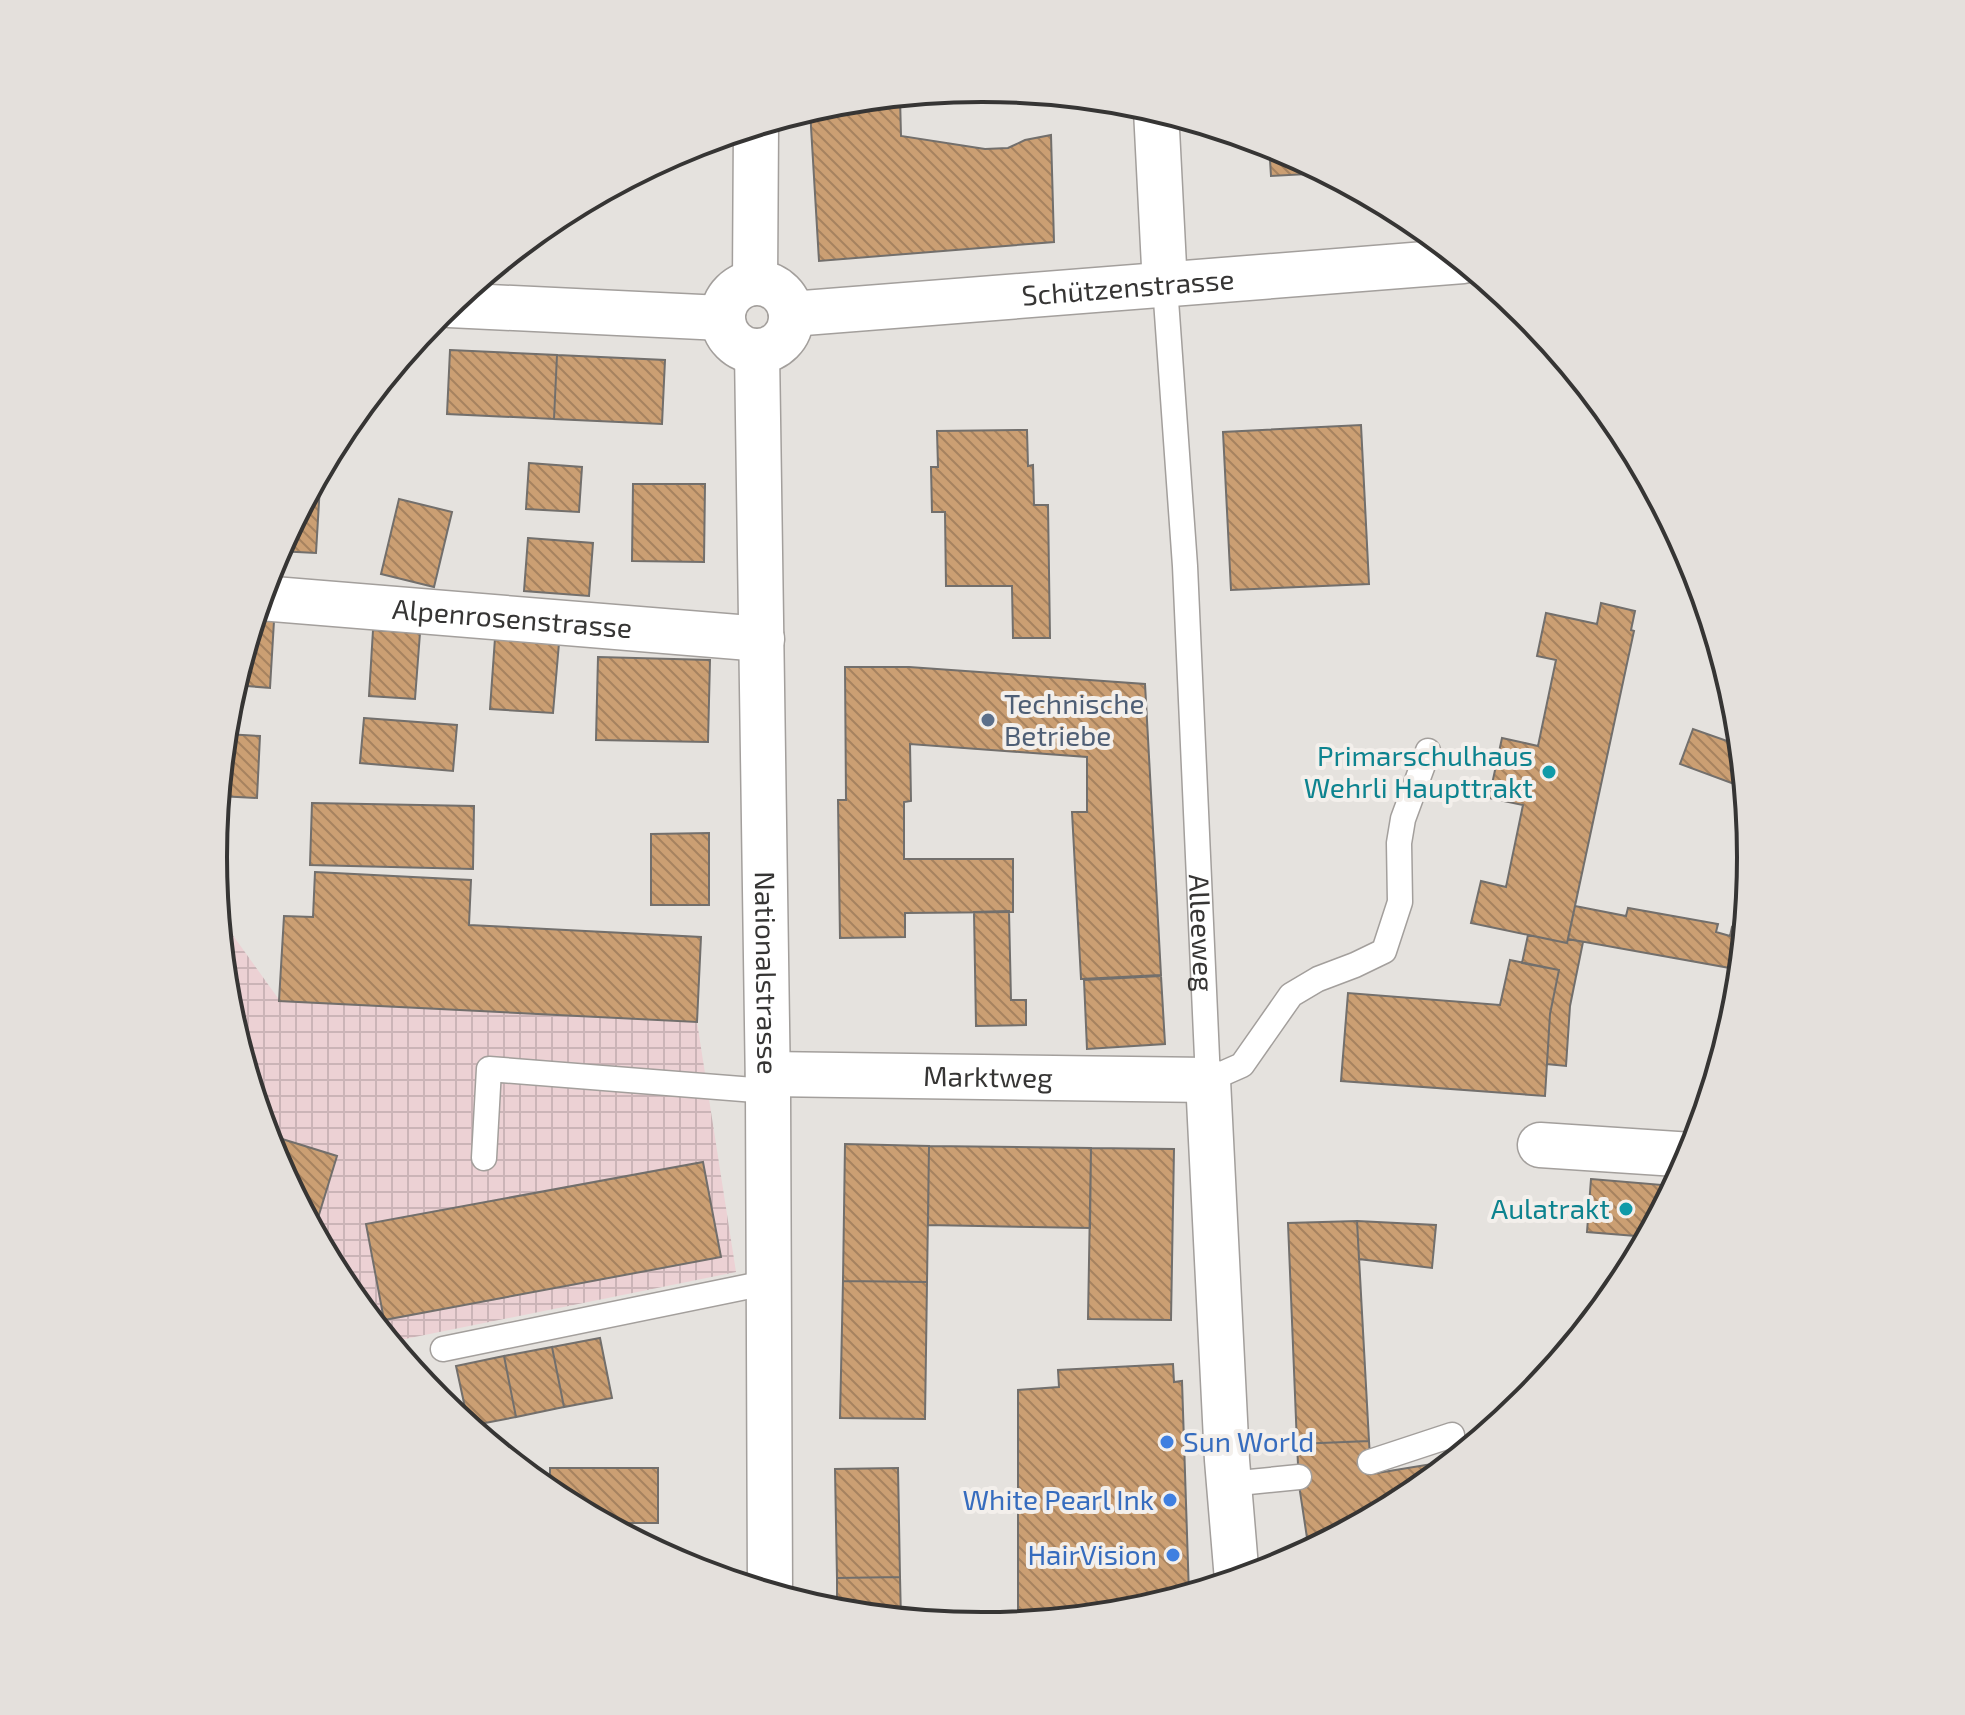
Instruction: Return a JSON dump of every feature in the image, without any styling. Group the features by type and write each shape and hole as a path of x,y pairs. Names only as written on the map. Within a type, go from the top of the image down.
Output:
{"street":[{"path":"1157,123 1165,286"},
{"path":"755,283 756,137"},
{"name":"Schützenstrasse","path":"791,314 1447,262"},
{"path":"755,283 775,288 788,303 791,314 790,325 778,344 757,351 737,345 724,329 722,318 728,298 744,285 755,283"},
{"path":"466,306 722,318"},
{"name":"Nationalstrasse","path":"757,351 768,1083 770,1582"},
{"name":"Alpenrosenstrasse","path":"273,599 762,639"},
{"name":"Marktweg","path":"768,1083 1208,1080"},
{"name":"Alleeweg","path":"1208,1080 1236,1569"},
{"path":"1540,1145 1677,1154"}],"lane":[{"name":"Alleeweg","path":"1165,286 1185,566 1208,1080"},
{"path":"1208,1080 1242,1065 1291,995 1318,979 1384,951 1400,902 1399,843 1403,819 1428,751"},
{"path":"484,1158 489,1069 768,1083"},
{"path":"443,1349 770,1282"},
{"path":"1370,1462 1452,1435"},
{"path":"1229,1484 1299,1477"}],"shaded area":[{"path":"231,933 280,1001 697,1022 736,1272 401,1340 354,1277 328,1235 285,1147 253,1053"}],"building":[{"path":"900,107 901,136 985,149 1008,148 1025,140 1051,135 1054,242 819,261 811,123"},
{"path":"1270,159 1304,174 1271,176"},
{"path":"450,350 557,355 554,419 447,414"},
{"path":"557,355 665,360 662,424 554,419"},
{"path":"1361,425 1369,584 1231,590 1223,432"},
{"path":"1027,430 1028,466 1033,465 1034,505 1048,505 1050,638 1013,638 1012,586 946,586 945,512 932,512 931,467 938,467 937,431"},
{"path":"529,463 582,467 579,512 526,509"},
{"path":"633,484 705,484 704,562 632,561"},
{"path":"319,496 316,553 292,552"},
{"path":"399,499 452,512 434,587 381,574"},
{"path":"528,538 593,543 589,596 524,591"},
{"name":"Primarschulhaus Wehrli Haupttrakt","path":"1601,603 1635,611 1631,630 1634,631 1567,943 1471,923 1481,881 1506,887 1523,805 1489,798 1502,738 1538,746 1556,660 1537,656 1546,613 1597,624"},
{"path":"265,620 274,621 270,688 247,686"},
{"path":"373,630 420,633 415,699 369,696"},
{"path":"495,638 559,643 553,713 490,709"},
{"path":"598,657 710,660 708,742 596,740"},
{"path":"845,667 909,667 1145,684 1161,975 1081,979 1072,812 1087,812 1087,757 910,744 911,801 904,802 904,859 1013,859 1013,912 905,913 905,937 840,938 838,800 846,800"},
{"path":"364,718 457,725 453,771 360,763"},
{"path":"1693,729 1727,741 1728,738 1734,784 1680,764"},
{"path":"237,735 260,736 257,798 230,797"},
{"path":"312,803 474,806 473,869 310,865"},
{"path":"709,833 709,905 651,905 651,834"},
{"path":"315,872 471,880 469,925 701,937 697,1022 279,1001 284,916 313,917"},
{"path":"1575,906 1626,916 1628,908 1718,924 1716,932 1730,936 1734,927 1730,968 1568,939"},
{"path":"1009,911 1011,1000 1026,1000 1026,1025 976,1026 974,912"},
{"path":"1528,935 1567,943 1568,939 1583,942 1570,1006 1566,1066 1547,1064 1550,1014 1559,970 1522,963"},
{"path":"1510,960 1559,970 1550,1014 1545,1096 1341,1081 1348,993 1500,1005"},
{"path":"1161,976 1165,1044 1087,1049 1084,980"},
{"path":"282,1139 337,1156 318,1217"},
{"path":"845,1144 929,1146 927,1282 843,1281"},
{"path":"929,1146 1091,1148 1090,1228 928,1225"},
{"path":"1091,1148 1174,1149 1171,1320 1088,1319"},
{"path":"703,1162 721,1257 385,1320 366,1224"},
{"name":"Aulatrakt","path":"1591,1179 1663,1185 1636,1236 1587,1232"},
{"path":"1357,1221 1369,1441 1297,1444 1288,1223"},
{"path":"1357,1221 1436,1225 1432,1268 1359,1259"},
{"path":"843,1281 927,1282 925,1419 840,1418"},
{"path":"600,1338 612,1398 564,1407 552,1347"},
{"path":"552,1347 564,1407 516,1417 504,1356"},
{"path":"504,1356 516,1417 481,1424 465,1408 456,1366"},
{"path":"1173,1364 1174,1382 1182,1381 1189,1584 1081,1607 1018,1612 1018,1390 1059,1387 1058,1370"},
{"path":"1369,1441 1371,1474 1433,1464 1360,1512 1307,1539 1297,1444"},
{"path":"550,1468 658,1468 658,1523 626,1523 550,1477"},
{"path":"898,1468 900,1577 837,1578 835,1469"},
{"path":"900,1577 901,1608 837,1598 837,1578"}],"place":[{"name":"Technische Betriebe","path":"988,720"},
{"name":"Primarschulhaus Wehrli Haupttrakt","path":"1549,772"},
{"name":"Aulatrakt","path":"1626,1209"},
{"name":"Sun World","path":"1167,1442"},
{"name":"White Pearl Ink","path":"1170,1500"},
{"name":"HairVision","path":"1173,1555"}]}
